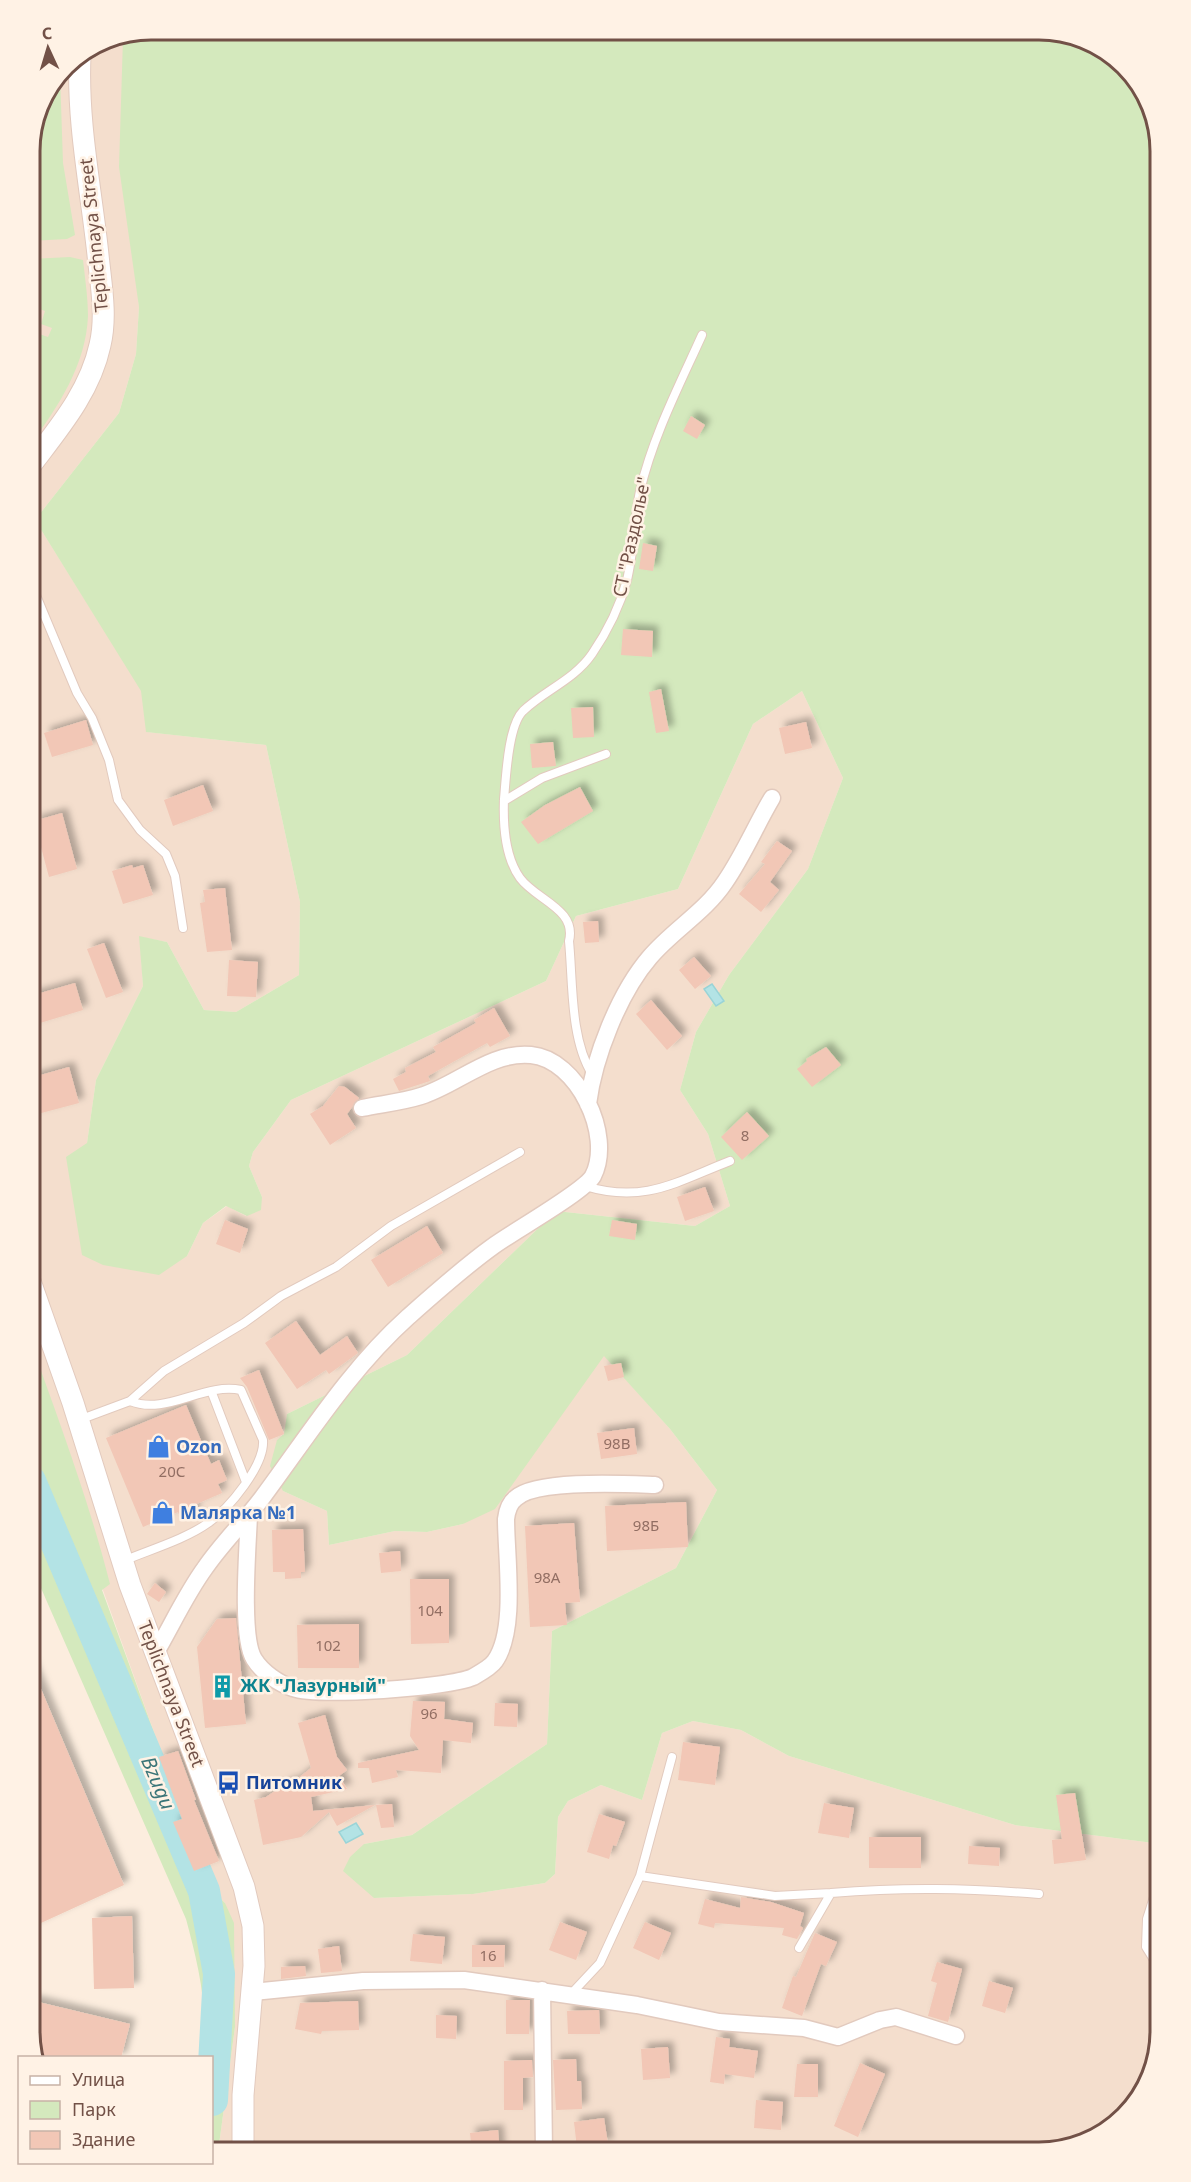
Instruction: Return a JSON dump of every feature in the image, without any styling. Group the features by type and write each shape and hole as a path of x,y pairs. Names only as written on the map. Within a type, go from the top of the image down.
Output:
{"street":[{"name":"Teplichnaya Street","path":"41,451 83,392 100,347 103,328 103,302 86,152 81,65"},
{"path":"588,1104 592,1074 616,1014 635,977 650,956 704,907 725,882 772,798"},
{"path":"155,1654 205,1568 249,1515 318,1418 406,1318 490,1248 585,1186 597,1164 599,1145 597,1122 582,1092 559,1064 532,1054 504,1057 422,1096 362,1108"},
{"name":"Teplichnaya Street","path":"40,1311 155,1654 244,1887 252,1926 253,1992 243,2095 243,2141"},
{"path":"249,1515 248,1635 253,1658 263,1670 295,1689 368,1690 437,1685 473,1677 494,1663 505,1644 508,1626 506,1519 508,1508 516,1497 526,1492 583,1482 655,1485"},
{"path":"253,1992 363,1981 464,1980 571,1994 719,2022 804,2028 838,2037 880,2020 896,2017 956,2036"},
{"path":"542,1990 544,2141"}],"lane":[{"name":"СТ \"Раздолье\"","path":"592,1074 584,1060 579,1043 569,941 572,929 566,917 520,878 508,852 504,801 513,730 521,713 574,675 591,655 611,624 627,580 640,491 656,437 702,335"},
{"path":"41,607 77,693 92,718 109,760 118,800 140,830 166,854 175,876 183,928"},
{"path":"504,801 542,778 606,754"},
{"path":"78,1421 130,1401 164,1371 243,1323 281,1296 336,1267 391,1226 520,1152"},
{"path":"585,1186 611,1194 640,1193 729,1161"},
{"path":"123,1561 207,1524 246,1482 262,1456 263,1440 244,1394 235,1389 154,1405 130,1401"},
{"path":"212,1393 246,1482"},
{"path":"571,1994 600,1963 640,1876 672,1757"},
{"path":"640,1876 775,1896 894,1888 955,1887 1039,1894"},
{"path":"799,1948 831,1893"},
{"path":"1150,1910 1147,1919 1146,1947 1150,1953"}],"shaded area":[{"path":"124,44 139,307 136,354 119,413 41,513 41,144 44,123 52,102 63,84 68,78 78,78 78,68 96,55"},
{"path":"41,529 142,691 147,732 266,745 300,902 299,975 236,1012 204,1010 167,942 140,937 143,986 96,1080 87,1143 187,1256 203,1223 227,1206 246,1216 262,1197 249,1166 253,1152 291,1100 546,981 576,916 678,889 753,724 802,691 843,778 808,869 729,975 696,1032 680,1090 708,1134 730,1206 695,1226 556,1211 407,1355 287,1414 283,1491 327,1511 329,1545 395,1531 427,1532 463,1524 604,1355 670,1429 717,1490 676,1568 552,1631 547,1744 412,1835 364,1844 374,1898 473,1894 545,1883 555,1874 558,1817 568,1801 601,1785 642,1800 662,1733 693,1721 741,1730 789,1756 1015,1825 1150,1843 1150,2038 1145,2066 1132,2092 1107,2119 1082,2133 1054,2141 219,2141 235,2027 225,1903 205,1883 168,1811 159,1746 40,1416"}],"green space":[{"path":"137,41 1047,41 1075,46 1101,59 1118,73 1136,96 1145,116 1150,144 1150,1843 1015,1825 789,1756 741,1730 693,1721 662,1733 642,1800 601,1785 568,1801 558,1817 555,1874 545,1883 473,1894 374,1898 343,1871 350,1857 364,1844 412,1835 547,1744 552,1631 676,1568 717,1490 670,1429 604,1356 495,1509 463,1524 427,1532 395,1531 329,1545 327,1511 283,1491 270,1466 277,1440 284,1434 287,1414 407,1355 556,1211 695,1226 730,1206 708,1134 680,1090 696,1032 729,975 808,869 843,778 802,691 753,724 678,889 576,916 546,981 291,1100 253,1152 249,1166 262,1197 261,1210 247,1216 226,1206 203,1223 187,1256 159,1275 103,1265 82,1255 66,1157 87,1143 96,1080 143,986 139,936 167,942 204,1010 236,1012 299,975 300,902 266,745 146,732 141,691 41,529 41,513 119,413 136,354 139,307 119,167 123,44"},
{"path":"60,88 63,163 75,235 67,239 41,240 41,144 44,123"},
{"path":"70,257 83,260 88,316 82,351 69,385 41,430 41,335 48,337 52,328 41,324 45,311 41,309 41,258"},
{"path":"40,1369 102,1553 110,1584 102,1590 159,1746 168,1811 205,1883 225,1903 234,1923 235,2027 219,2141 213,2141 213,2056 201,2056 203,2005 198,1970 186,1919 40,1586"}],"water":[{"path":"712,984 724,1001 716,1006 704,989"},
{"path":"356,1823 363,1834 346,1843 339,1832"}],"building":[{"path":"691,416 705,425 697,439 683,431"},
{"path":"643,543 657,546 653,571 639,569"},
{"path":"623,629 653,631 652,657 621,655"},
{"path":"661,689 669,731 656,733 649,692"},
{"path":"593,707 594,737 573,738 571,708"},
{"path":"86,720 93,745 52,757 44,733"},
{"path":"806,722 812,748 785,754 779,728"},
{"path":"553,742 556,766 532,768 530,744"},
{"path":"203,785 213,811 173,826 164,800"},
{"path":"580,787 593,811 538,844 521,822 545,805"},
{"path":"62,813 77,869 49,877 41,846 41,819"},
{"path":"777,841 792,851 770,882 779,890 761,912 739,894 765,864 761,862"},
{"path":"132,865 133,868 143,865 153,895 123,904 112,871"},
{"path":"225,888 232,950 207,952 200,903 205,902 203,890"},
{"path":"598,921 599,942 585,943 583,922"},
{"path":"104,943 123,992 106,998 87,949"},
{"path":"694,957 711,976 695,989 679,970"},
{"path":"229,960 258,962 256,997 227,996"},
{"path":"75,983 83,1010 41,1023 41,993"},
{"path":"651,1000 682,1036 667,1050 636,1014"},
{"path":"494,1008 510,1036 490,1047 487,1043 428,1076 430,1081 399,1091 393,1079 406,1072 405,1068 436,1052 433,1047 476,1023 474,1020"},
{"path":"826,1047 841,1065 812,1087 797,1069 807,1061 806,1059"},
{"path":"69,1067 79,1103 40,1113 41,1075"},
{"path":"339,1086 345,1087 359,1098 347,1114 356,1128 330,1145 310,1114 323,1106"},
{"path":"747,1112 769,1136 742,1160 721,1137"},
{"path":"705,1187 714,1211 685,1221 677,1197"},
{"path":"225,1220 248,1229 240,1253 216,1244"},
{"path":"612,1220 637,1224 635,1240 609,1236"},
{"path":"427,1226 443,1253 388,1287 371,1260"},
{"path":"296,1321 320,1355 347,1336 358,1353 329,1374 326,1370 297,1389 265,1343"},
{"path":"621,1363 624,1377 608,1381 604,1366"},
{"path":"259,1370 284,1434 269,1440 247,1387 240,1378"},
{"path":"186,1405 211,1464 219,1460 227,1480 218,1484 222,1493 192,1506 196,1515 182,1521 178,1512 143,1527 106,1438"},
{"path":"634,1428 637,1454 601,1459 597,1433"},
{"path":"686,1502 688,1547 607,1551 605,1506"},
{"path":"574,1523 580,1602 565,1603 567,1625 530,1627 525,1526"},
{"path":"303,1529 305,1572 301,1572 301,1578 285,1579 285,1572 273,1572 272,1530"},
{"path":"400,1551 401,1571 381,1573 379,1553"},
{"path":"410,1579 449,1579 449,1643 411,1644"},
{"path":"155,1583 166,1592 159,1602 147,1594"},
{"name":"ЖК \"Лазурный\"","path":"236,1618 246,1724 205,1728 197,1647 217,1619"},
{"path":"359,1624 359,1668 298,1668 297,1625"},
{"path":"40,1687 124,1885 40,1923"},
{"path":"413,1701 445,1702 444,1719 473,1723 471,1743 443,1740 441,1773 396,1770 398,1777 372,1783 369,1768 358,1768 358,1763 419,1750 410,1736"},
{"path":"495,1703 518,1704 517,1727 494,1726"},
{"path":"325,1715 337,1757 347,1770 339,1776 347,1789 311,1797 313,1811 375,1805 337,1826 329,1812 301,1837 263,1845 254,1800 266,1797 290,1781 292,1783 311,1768 298,1723"},
{"path":"683,1742 720,1747 715,1785 678,1780"},
{"path":"178,1751 196,1800 194,1800 219,1861 194,1871 173,1822 182,1819 159,1757"},
{"path":"1075,1793 1086,1860 1054,1864 1052,1840 1062,1839 1056,1795"},
{"path":"824,1803 854,1808 849,1838 818,1833"},
{"path":"392,1804 394,1827 381,1828 376,1805"},
{"path":"599,1814 625,1822 616,1846 613,1845 609,1859 587,1852"},
{"path":"869,1837 921,1837 921,1868 869,1868"},
{"path":"969,1846 1000,1848 999,1866 968,1864"},
{"path":"741,1897 771,1902 804,1913 800,1926 803,1928 797,1939 782,1935 784,1928 715,1923 714,1928 698,1924 705,1899 740,1908"},
{"path":"132,1916 134,1988 94,1989 92,1918"},
{"path":"560,1922 587,1932 576,1960 549,1950"},
{"path":"645,1922 671,1933 659,1960 633,1948"},
{"path":"815,1933 837,1942 826,1966 821,1964 802,2016 782,2008 793,1976 796,1977"},
{"path":"413,1934 445,1937 442,1964 410,1961"},
{"path":"472,1945 505,1945 504,1967 472,1967"},
{"path":"339,1946 342,1971 321,1973 318,1949"},
{"path":"937,1962 962,1969 948,2022 928,2016 937,1983 931,1981"},
{"path":"305,1966 306,1976 281,1979 281,1967"},
{"path":"989,1981 1013,1988 1005,2013 982,2006"},
{"path":"506,2000 530,2000 529,2034 506,2034"},
{"path":"358,2001 359,2030 322,2031 321,2034 295,2029 300,2003"},
{"path":"40,2002 130,2024 122,2056 44,2056 41,2045"},
{"path":"599,2010 600,2034 568,2034 567,2011"},
{"path":"436,2015 457,2016 456,2039 436,2038"},
{"path":"716,2037 730,2039 729,2047 758,2051 754,2078 725,2074 724,2084 710,2082"},
{"path":"668,2047 670,2078 643,2080 641,2049"},
{"path":"576,2059 577,2081 581,2081 582,2109 556,2110 553,2060"},
{"path":"532,2060 533,2077 523,2078 523,2110 504,2110 504,2061"},
{"path":"860,2063 885,2074 858,2137 834,2126"},
{"path":"797,2064 818,2064 818,2097 794,2097"},
{"path":"756,2100 783,2102 781,2130 754,2128"},
{"path":"604,2118 608,2142 576,2141 574,2122"},
{"path":"498,2130 499,2141 471,2141 470,2133"}],"waterway":[{"name":"Bzugu","path":"40,1505 204,1891 219,1974 213,2082"}],"place":[{"name":"Ozon","path":"158,1447"},
{"name":"Малярка №1","path":"162,1513"},
{"name":"ЖК \"Лазурный\"","path":"222,1686"},
{"name":"Питомник","path":"228,1783"}]}
